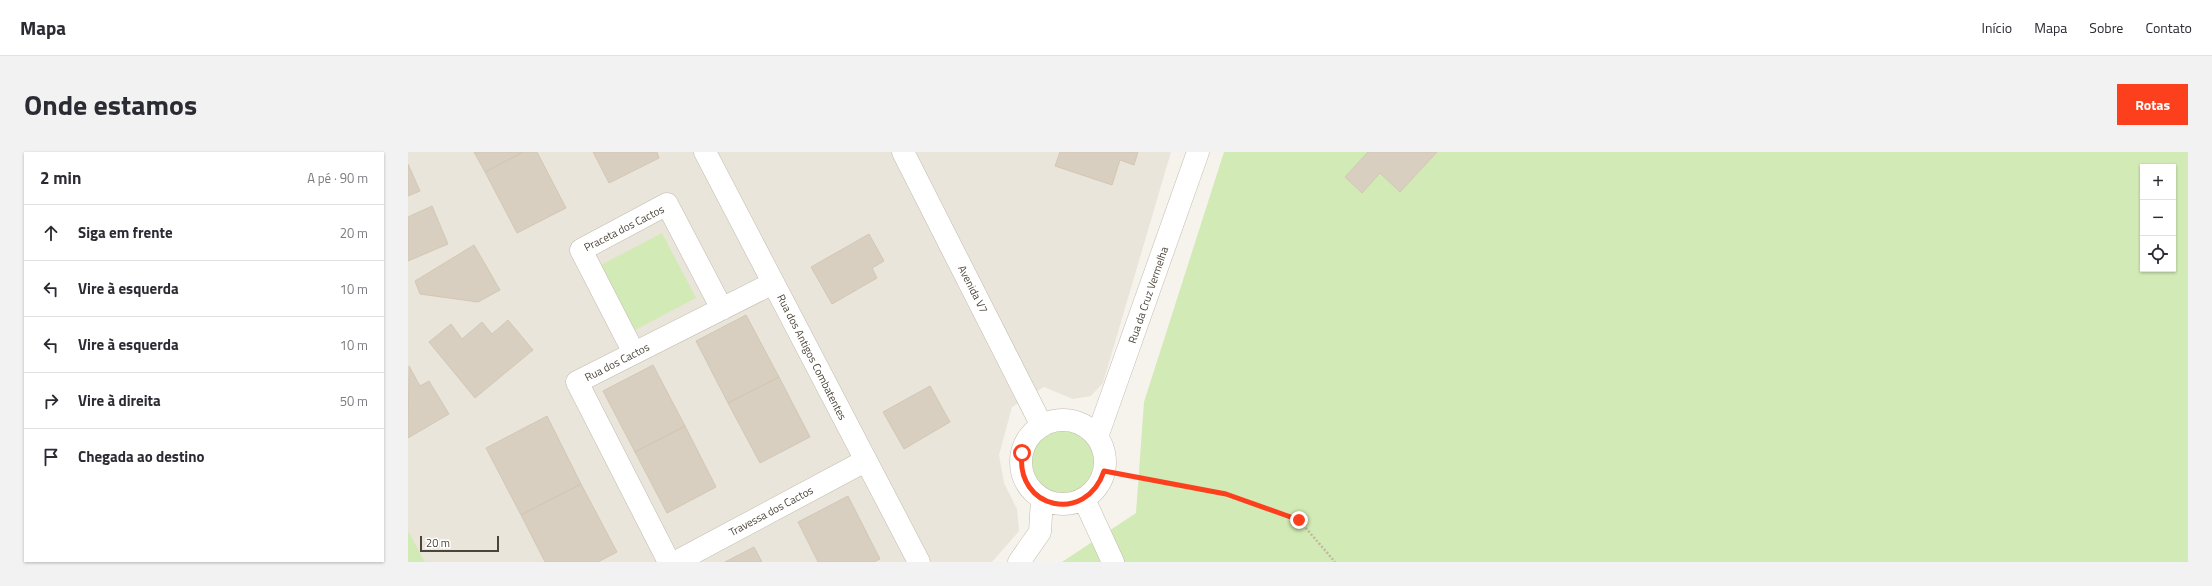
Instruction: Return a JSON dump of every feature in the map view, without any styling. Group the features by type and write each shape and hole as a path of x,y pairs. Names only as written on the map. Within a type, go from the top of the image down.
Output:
{"street":[{"name":"Rua dos Antigos Combatentes","path":"705,152 919,562"},
{"name":"Avenida V7","path":"903,152 1042,426"},
{"name":"Rua da Cruz Vermelha","path":"1097,438 1198,152"},
{"name":"Praceta dos Cactos","path":"634,353 581,250 667,204 722,308"},
{"name":"Rua dos Cactos","path":"669,562 577,382 773,283"},
{"path":"1059,420 1076,422 1091,431 1097,438 1104,454 1104,471 1097,487 1084,499 1068,504 1050,503 1042,499 1024,480 1021,462 1024,445 1029,437 1042,426 1059,420"},
{"name":"Travessa dos Cactos","path":"676,562 865,461"},
{"path":"1019,562 1040,532 1042,499"},
{"path":"1084,499 1113,562"}],"path":[{"path":"1104,471 1226,494 1299,520 1335,562"}],"shaded area":[{"path":"408,152 1171,152 1103,383 1091,396 1073,399 1044,387 1012,407 999,455 1004,483 1017,509 1019,531 992,562 408,562"}],"green space":[{"path":"1224,152 2188,152 2188,562 1062,562 1136,513 1144,402"},
{"path":"662,233 696,298 635,330 601,265"},
{"path":"1063,430 1081,436 1089,444 1095,462 1089,480 1081,488 1063,494 1045,488 1037,480 1031,462 1037,444 1045,436"},
{"path":"408,531 425,562 408,562"}],"building":[{"path":"474,152 523,152 485,172"},
{"path":"523,152 537,152 566,208 517,233 485,172"},
{"path":"593,152 657,152 659,158 609,183"},
{"path":"1060,152 1138,152 1134,165 1120,160 1112,185 1055,166"},
{"path":"1368,152 1437,152 1400,192 1380,173 1362,193 1345,177"},
{"path":"408,164 420,191 408,196"},
{"path":"432,206 448,244 408,261 408,217"},
{"path":"869,234 884,261 872,268 877,278 832,304 811,267"},
{"path":"474,245 500,290 478,302 420,294 415,281"},
{"path":"746,315 779,377 728,403 696,341"},
{"path":"508,320 533,350 475,398 429,342 451,324 462,339 482,322 492,334"},
{"path":"653,365 685,426 635,452 603,391"},
{"path":"409,366 420,386 429,381 449,414 408,438"},
{"path":"779,377 810,437 760,463 728,403"},
{"path":"930,386 950,422 904,449 883,412"},
{"path":"547,416 581,484 521,515 486,448"},
{"path":"685,426 716,487 667,513 635,452"},
{"path":"581,484 617,552 598,562 545,562 521,515"},
{"path":"848,496 880,559 874,562 818,562 798,522"},
{"path":"754,547 762,562 725,562"}],"route":[{"path":"1022,453 1021,462 1024,480 1035,494 1050,503 1068,504 1076,503 1084,499 1097,487 1102,480 1104,471 1226,494 1299,520"}]}
